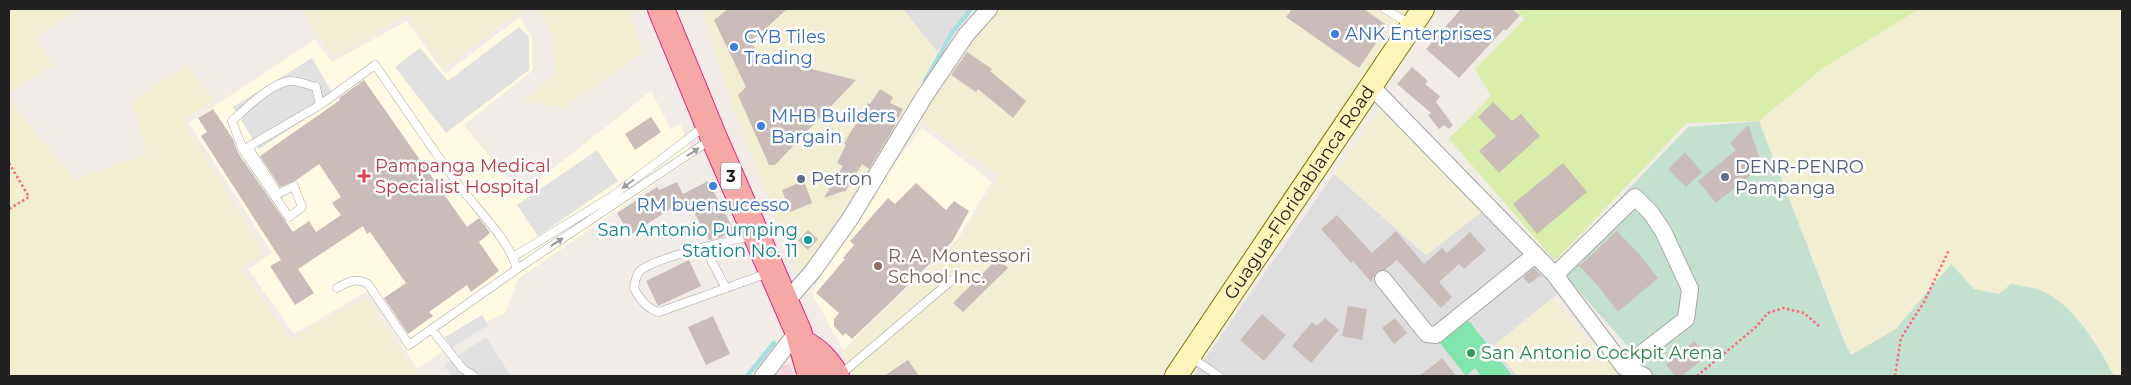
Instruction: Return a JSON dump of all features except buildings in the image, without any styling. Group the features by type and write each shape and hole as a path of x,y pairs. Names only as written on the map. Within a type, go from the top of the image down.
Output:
{"highway":[{"name":"3","path":"661,9 786,302 800,337 810,376"},
{"path":"800,337 827,361 837,376"}],"main road":[{"name":"Guagua-Floridablanca Road","path":"1176,376 1417,17"}],"street":[{"path":"786,302 813,271 850,219 924,98 966,34 988,9"},
{"path":"1371,86 1556,275 1624,367 1643,376"},
{"path":"1556,275 1635,197 1651,213 1663,231 1690,289 1686,319 1624,367"},
{"path":"1383,279 1427,334 1436,336 1535,255"},
{"path":"763,376 800,337"}],"lane":[{"path":"1385,9 1417,17"},
{"path":"320,105 316,87 291,80 277,85 245,108 232,121 243,150 289,217 302,207 294,186 278,194 248,147 320,105 376,65 461,188 483,214 513,257 517,269"},
{"path":"513,257 611,198 711,130"},
{"path":"337,288 350,281 358,280 368,284 409,345 711,130"},
{"path":"757,234 704,248 644,268 638,273 634,288 653,311 659,312 772,271"},
{"path":"704,248 726,288"},
{"path":"837,376 952,280"},
{"path":"432,330 463,369 474,376"},
{"path":"1190,357 1220,376"}],"path":[{"path":"9,163 29,197 9,209"},
{"path":"1895,376 1900,338 1924,302 1949,250"},
{"path":"1697,376 1756,327 1768,313 1782,308 1804,313 1819,326"}],"shaded area":[{"path":"9,9 79,9 35,37 53,65 9,93"},
{"path":"301,9 523,9 444,68 408,15 332,56"},
{"path":"539,9 628,9 643,53 563,108 522,101 556,74 551,31"},
{"path":"703,9 903,9 937,52 904,116 869,174 800,276 728,95"},
{"path":"903,9 970,9 937,52"},
{"path":"995,9 1412,9 1159,376 854,376 842,353 965,233 1000,176 921,123 942,78"},
{"path":"1919,9 2122,9 2122,376 2114,376 2095,340 2066,309 2042,291 2011,284 1999,294 1974,289 1927,291 1896,329 1851,355 1759,121 1823,68"},
{"name":"Pampanga Medical Specialist Hospital","path":"520,17 532,38 533,70 464,125 521,194 651,91 671,130 680,124 694,157 518,279 506,312 487,322 417,369 368,291 294,334 248,269 272,253 189,123 315,39 332,62 407,21 445,74"},
{"path":"519,27 529,37 529,70 446,133 395,67 420,48 448,81"},
{"path":"312,58 336,99 259,149 233,107"},
{"path":"187,65 213,100 183,121 265,253 242,269 290,339 366,298 418,376 9,376 9,100 75,179 147,154 131,101"},
{"path":"1381,109 1482,212 1426,255 1334,174"},
{"name":"R. A. Montessori School Inc.","path":"922,128 992,182 958,238 843,350 812,293 847,227"},
{"path":"597,150 618,181 538,236 517,205"},
{"path":"1334,174 1426,255 1490,205 1561,291 1493,346 1517,376 1193,376"},
{"path":"1553,298 1620,376 1517,376 1493,346"},
{"path":"482,315 488,325 452,348 445,337"},
{"path":"486,337 511,376 452,376 444,365"},
{"path":"789,364 795,376 772,376 781,366"}],"green space":[{"path":"1514,9 1919,9 1823,68 1759,121 1687,123 1555,261 1449,139 1491,96 1475,69 1525,19"},
{"path":"1759,121 1851,355 1896,329 1951,264 1974,289 1999,294 2011,284 2042,291 2054,297 2075,316 2101,352 2114,376 1654,376 1556,265 1688,127"},
{"name":"San Antonio Cockpit Arena","path":"1464,315 1511,374 1508,376 1481,376 1475,368 1466,376 1436,338"}],"waterway":[{"path":"925,81 952,33 971,9"},
{"path":"747,376 774,343"}],"place":[{"name":"ANK Enterprises","path":"1335,34"},
{"name":"CYB Tiles Trading","path":"734,47"},
{"name":"MHB Builders Bargain","path":"761,126"},
{"name":"Pampanga Medical Specialist Hospital","path":"364,176"},
{"name":"DENR-PENRO Pampanga","path":"1725,177"},
{"name":"Petron","path":"801,179"},
{"name":"RM buensucesso","path":"713,186"},
{"name":"San Antonio Pumping Station No. 11","path":"808,240"},
{"name":"R. A. Montessori School Inc.","path":"878,266"},
{"name":"San Antonio Cockpit Arena","path":"1471,353"}]}
